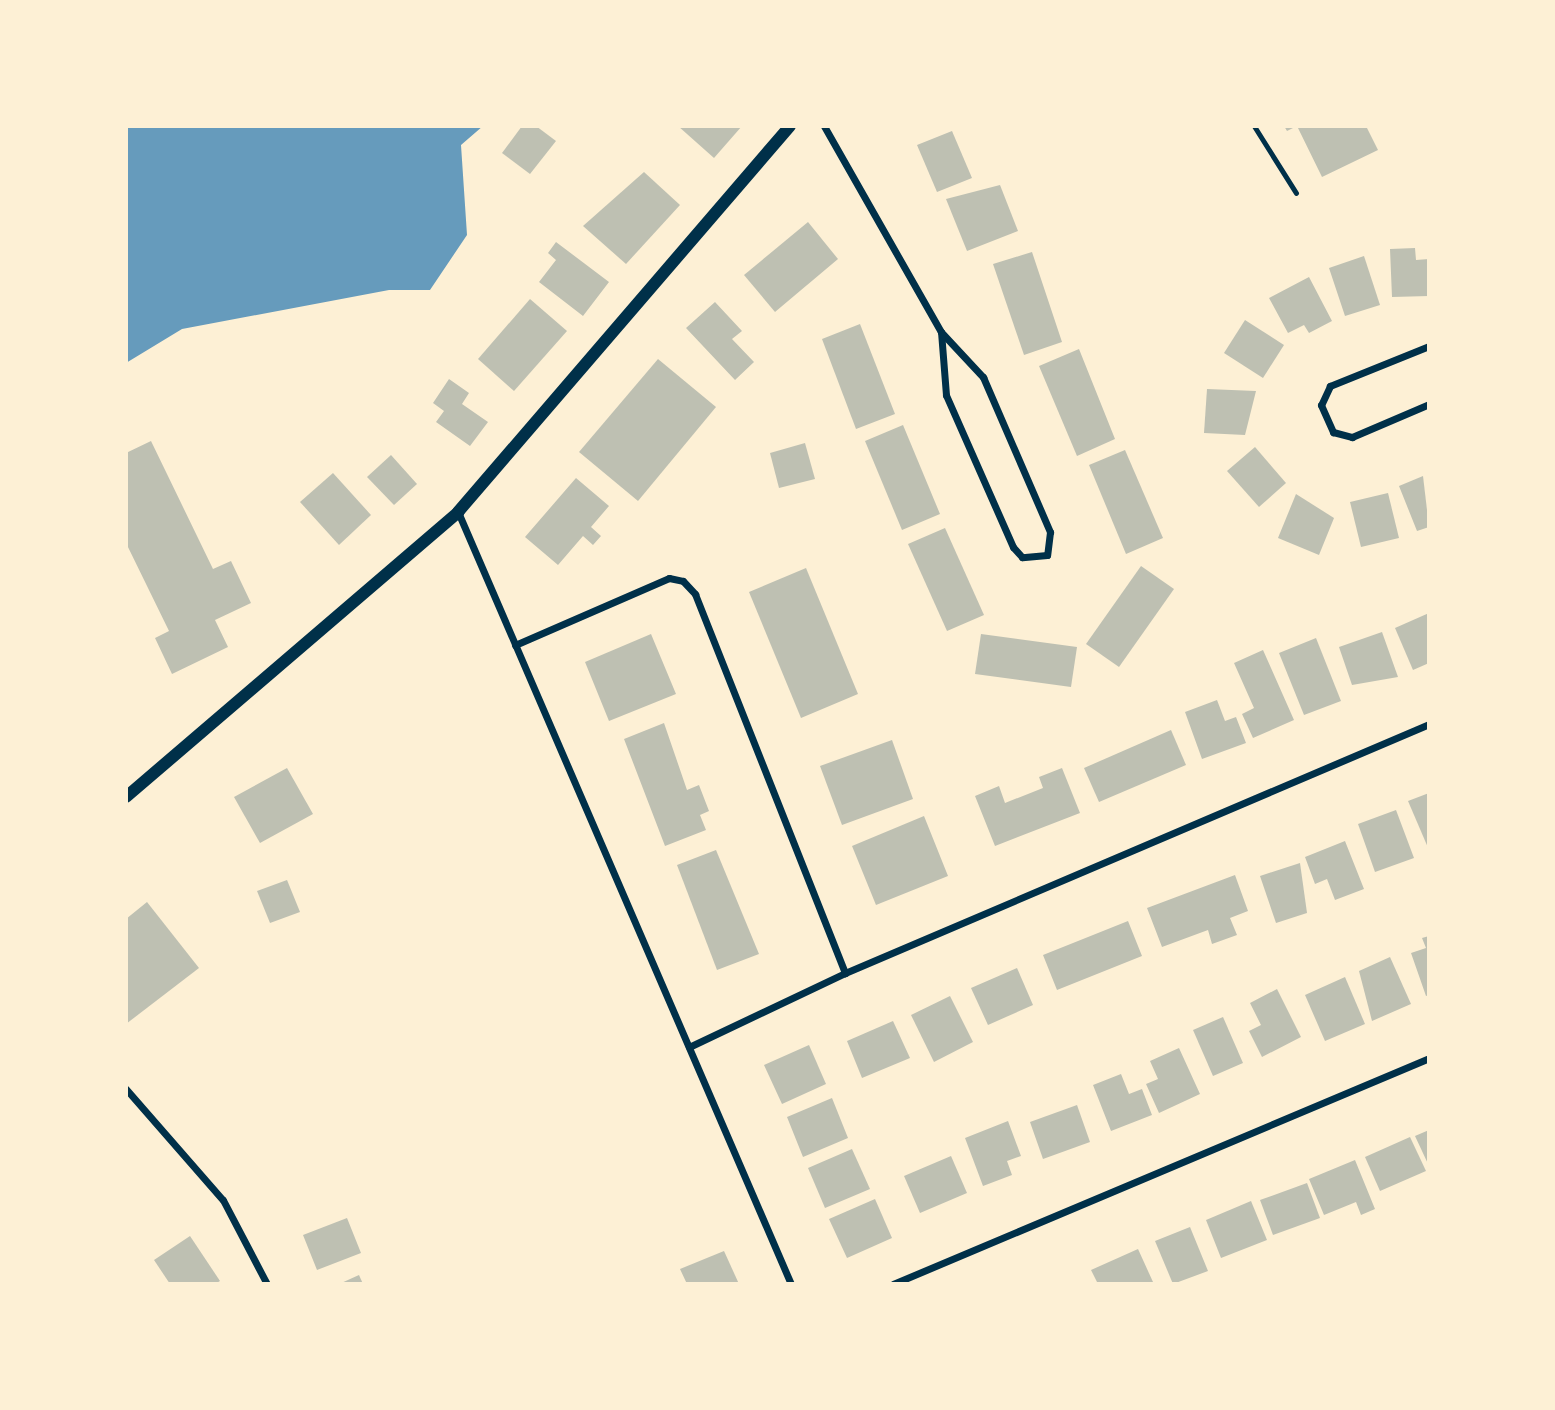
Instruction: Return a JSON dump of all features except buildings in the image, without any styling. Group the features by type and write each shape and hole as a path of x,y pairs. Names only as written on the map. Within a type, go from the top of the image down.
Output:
{"street":[{"path":"126,797 458,512 790,126"},
{"path":"824,126 941,332 983,377 1050,531 1046,555 1021,557 1013,547 946,395 941,332"},
{"path":"1429,346 1330,386 1321,405 1333,432 1352,437 1429,404"},
{"path":"458,512 791,1284"},
{"path":"515,645 668,578 683,581 695,594 845,973"},
{"path":"689,1047 845,973 1429,724"},
{"path":"893,1284 1429,1058"},
{"path":"126,1090 223,1200 267,1284"}],"lane":[{"path":"1254,126 1296,193"}],"water":[{"path":"126,126 483,126 461,145 467,235 430,290 389,290 182,329 126,363"}]}
